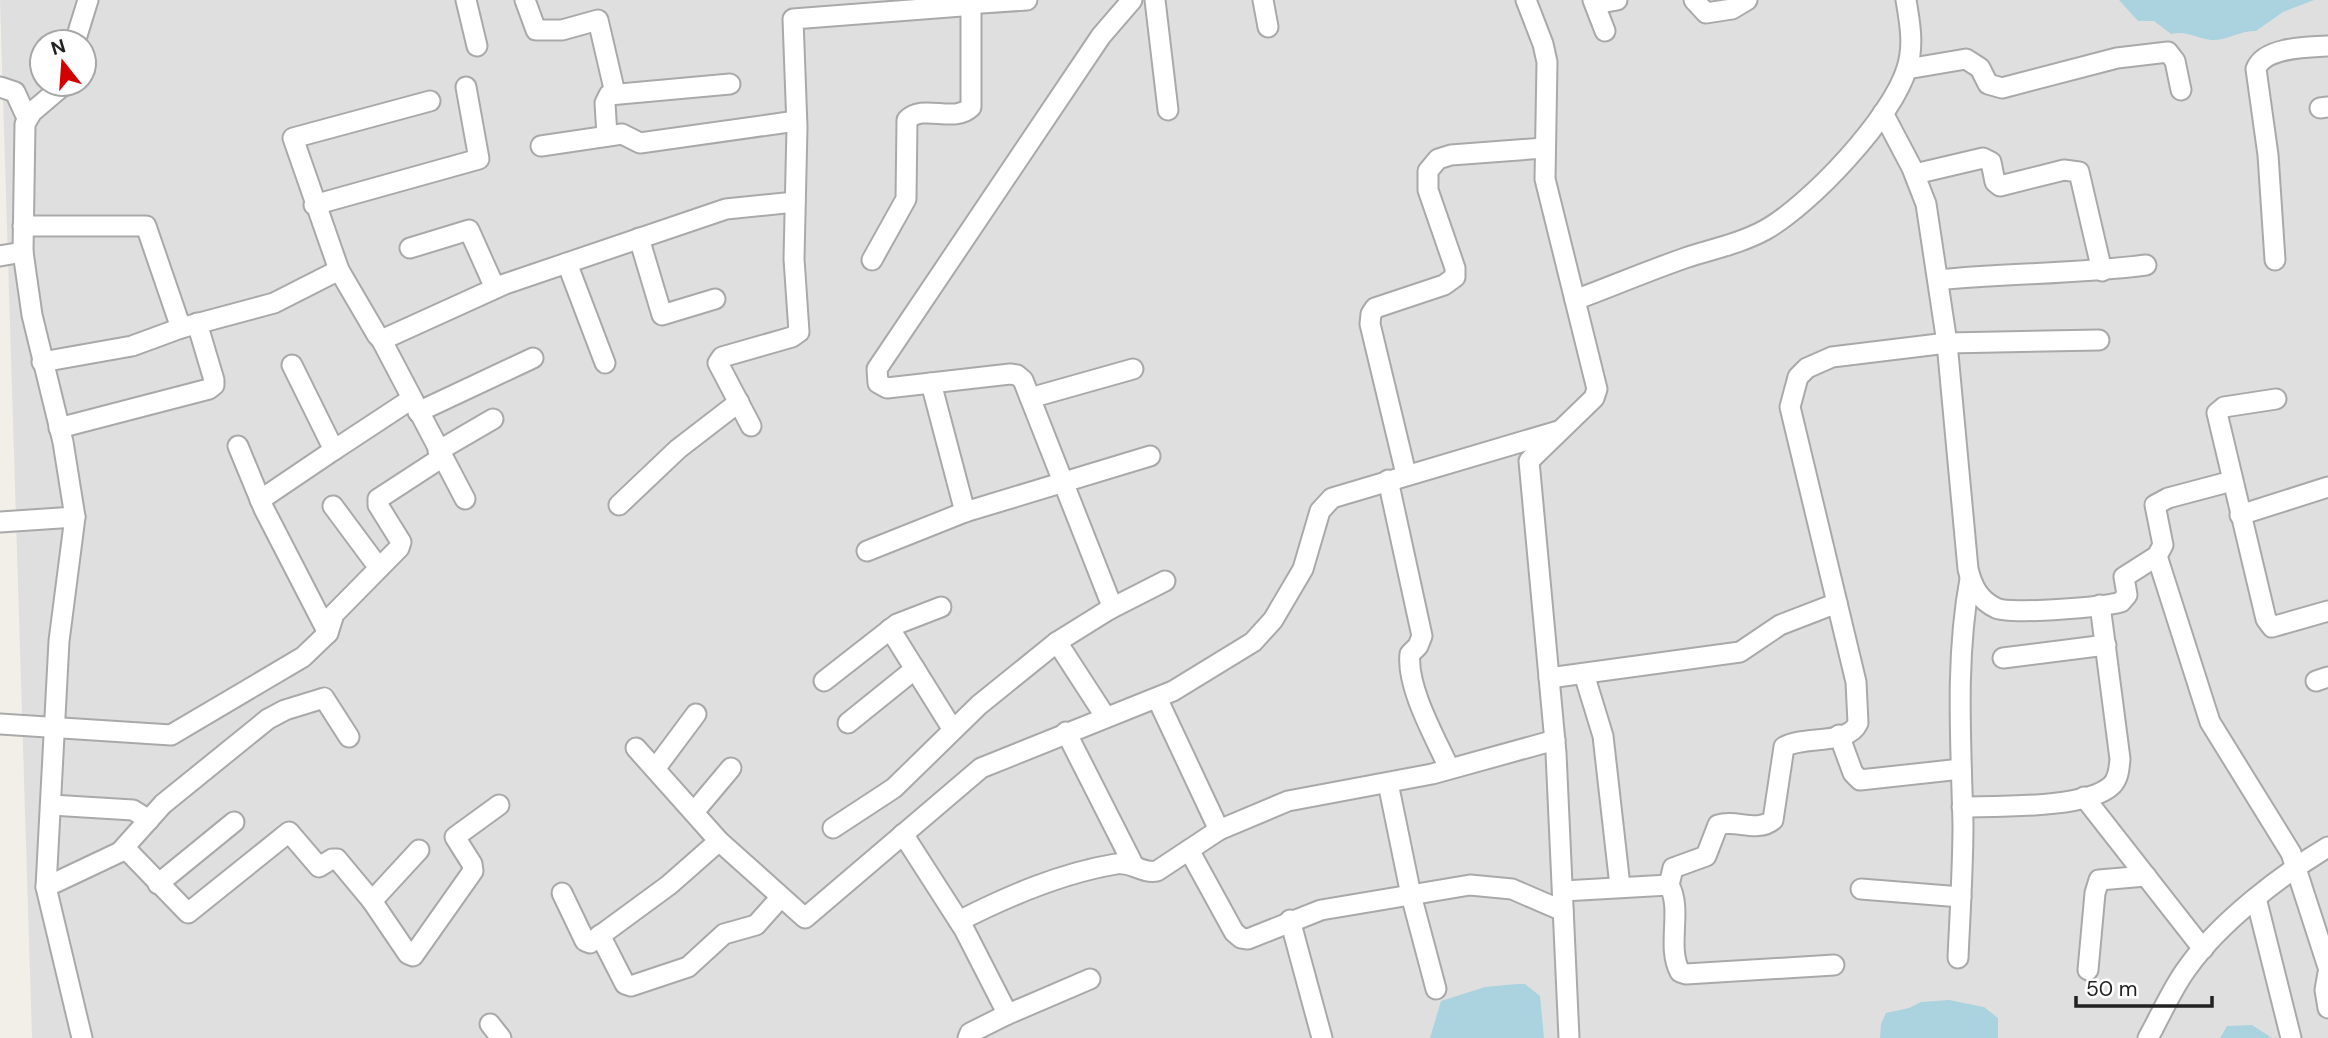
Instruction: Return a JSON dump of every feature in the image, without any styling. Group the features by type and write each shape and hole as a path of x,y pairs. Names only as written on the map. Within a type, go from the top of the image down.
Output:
{"street":[{"path":"79,28 88,0"},
{"path":"466,0 477,47"},
{"path":"525,0 537,30 562,30 598,20 615,93"},
{"path":"751,426 719,366 719,360 792,337 799,332 794,259 796,121 793,9 1027,0"},
{"path":"1111,609 1030,398 1017,374 882,387 878,383 877,369 1101,36 1132,0"},
{"path":"1155,0 1168,110"},
{"path":"1263,0 1268,27"},
{"path":"1526,0 1545,52 1545,179 1597,389 1594,398 1529,461 1555,740 1569,1038"},
{"path":"1605,31 1594,2 1616,0"},
{"path":"1694,0 1706,13 1732,9 1747,0"},
{"path":"1575,300 1687,258 1735,244 1767,229 1795,209 1870,132 1900,88 1912,50 1906,0"},
{"path":"873,260 906,199 907,120 915,115 963,113 971,107 969,3"},
{"path":"2275,260 2268,155 2256,69 2264,57 2275,53 2328,46"},
{"path":"1907,69 1966,59 1980,68 1988,84 2001,88 2118,58 2168,52 2175,61 2181,90"},
{"path":"607,136 606,98 615,93 730,84"},
{"path":"0,87 15,92 27,118 23,253 42,362 59,428 75,517 59,641 46,887 82,1038"},
{"path":"314,205 479,159 466,87"},
{"path":"27,118 49,98"},
{"path":"430,102 293,138 314,205 340,270 381,339 465,499"},
{"path":"1883,113 1915,174 1926,204 1947,343 1970,579 1962,632 1959,718 1962,807 1958,958"},
{"path":"541,146 622,134 640,143 796,121"},
{"path":"1449,768 1422,708 1410,668 1409,654 1418,646 1422,636 1370,324 1371,314 1375,308 1444,285 1455,277 1455,268 1428,190 1428,171 1438,159 1451,155 1544,148"},
{"path":"1915,174 1983,158 1991,162 1995,182 2000,186 2064,170 2079,172 2102,271"},
{"path":"381,339 495,288 726,209 795,202"},
{"path":"23,226 146,226 214,380 214,385 209,389 59,428"},
{"path":"410,248 469,230 495,288"},
{"path":"639,238 662,314 715,299"},
{"path":"0,256 23,253"},
{"path":"567,263 605,363"},
{"path":"1938,280 2015,272 2102,271 2146,265"},
{"path":"42,362 132,346 189,326 274,303 340,270"},
{"path":"1833,965 1767,971 1680,972 1675,960 1669,885 1673,868 1706,856 1718,825 1725,823 1759,826 1773,820 1784,747 1798,740 1839,736 1856,728 1859,707 1790,407 1794,385 1807,368 1821,360 1947,343 2099,340"},
{"path":"260,500 334,450 414,406 533,358"},
{"path":"292,365 334,450"},
{"path":"1030,398 1133,369"},
{"path":"930,383 965,512"},
{"path":"2276,399 2224,407 2217,413 2240,515 2266,619 2272,627 2328,611"},
{"path":"619,505 678,449 739,402"},
{"path":"0,724 171,735 299,660 328,633 334,614 399,548 401,542 378,505 378,499 493,419"},
{"path":"636,748 719,841 805,918 981,768 1105,716 1157,698 1228,660 1253,642 1273,620 1303,569 1325,503 1347,492 1558,431"},
{"path":"238,446 260,500 328,633"},
{"path":"867,551 965,512 1150,456"},
{"path":"1970,579 1976,593 1999,610 2101,605 2126,599 2124,577 2157,556 2163,545 2154,509 2158,501 2232,481"},
{"path":"2240,515 2328,487"},
{"path":"333,506 379,568"},
{"path":"0,522 75,517"},
{"path":"2157,556 2210,722 2297,866 2328,967"},
{"path":"833,828 894,788 979,705 1057,642 1111,609 1165,581"},
{"path":"1549,678 1740,652 1780,625 1837,603"},
{"path":"1962,807 2044,804 2084,797 2111,787 2119,770 2101,605"},
{"path":"824,681 890,629 941,607"},
{"path":"890,629 953,730"},
{"path":"1057,642 1105,716"},
{"path":"2003,658 2106,645"},
{"path":"848,723 915,669"},
{"path":"1584,674 1604,736 1620,886"},
{"path":"46,887 125,848 184,785 268,719 285,710 324,698 349,737"},
{"path":"1157,698 1219,830"},
{"path":"655,769 696,714"},
{"path":"1066,732 1134,866"},
{"path":"1839,736 1853,773 1860,780 1961,769"},
{"path":"959,921 1027,890 1117,863 1150,873 1157,871 1219,830 1288,801 1388,783 1555,740"},
{"path":"694,812 731,768"},
{"path":"1388,783 1411,895 1436,989"},
{"path":"2084,797 2203,949"},
{"path":"51,805 134,810 149,820"},
{"path":"125,848 183,911 193,911 289,832 319,867 331,859 337,859 372,901 408,954 415,954 473,871 472,864 455,837 499,805"},
{"path":"158,884 234,822"},
{"path":"903,834 959,921 1006,1015"},
{"path":"562,893 584,942 590,943 669,885 719,841"},
{"path":"2148,1038 2187,967 2203,949 2256,898 2297,866 2328,847"},
{"path":"372,901 419,850"},
{"path":"1189,850 1234,932 1241,938 1257,935 1321,910 1486,885 1521,892 1563,911"},
{"path":"2088,970 2095,893 2099,880 2146,876"},
{"path":"1563,891 1669,885"},
{"path":"1861,889 1961,897"},
{"path":"600,935 625,984 631,986 688,967 724,934 756,925 780,898"},
{"path":"2256,898 2291,1038"},
{"path":"1290,920 1322,1038"},
{"path":"2328,972 2325,983 2328,1008"},
{"path":"968,1038 970,1033 1006,1015 1090,979"}],"shaded area":[{"path":"0,0 2328,0 2328,1038 32,1038"}],"water":[{"path":"2119,0 2314,0 2283,12 2256,31 2211,40 2186,34 2171,34 2154,21 2138,21"},
{"path":"1525,984 1540,996 1544,1038 1430,1038 1441,1001 1485,987"},
{"path":"1949,1000 1984,1007 1998,1018 1998,1038 1880,1038 1881,1024 1886,1013 1909,1008 1921,1002"},
{"path":"2252,1025 2272,1038 2220,1038 2227,1026"}]}
